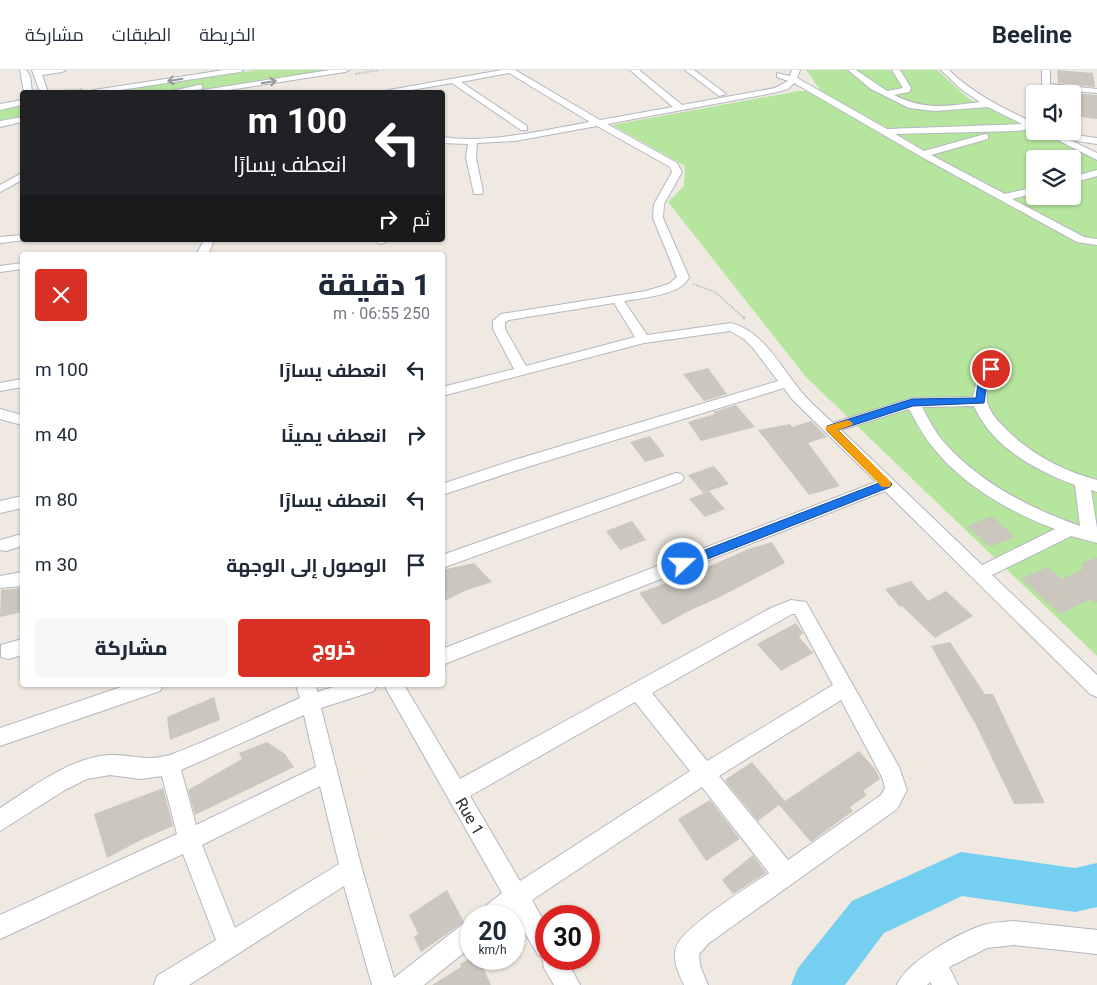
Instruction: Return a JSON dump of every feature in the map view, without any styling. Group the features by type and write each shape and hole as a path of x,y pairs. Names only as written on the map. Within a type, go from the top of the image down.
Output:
{"street":[{"path":"43,90 37,72 62,70"},
{"path":"105,90 207,72 240,70"},
{"path":"239,90 345,70"},
{"path":"634,70 676,106"},
{"path":"691,71 707,70"},
{"path":"852,70 859,78 887,94 920,108 989,104"},
{"path":"887,94 906,90 907,88 896,70"},
{"path":"945,70 956,82 989,104 1026,121"},
{"path":"1046,70 1047,85"},
{"path":"23,71 26,76 28,90"},
{"path":"406,90 510,71 594,121 667,160 677,168 677,172 659,204 658,218 683,278 681,282 673,287 617,299 505,317 499,321 499,330 522,371"},
{"path":"691,71 722,94"},
{"path":"676,106 722,94 765,86 775,81 781,73 795,75 923,154 1002,198 1081,240 1097,242"},
{"path":"181,90 257,74"},
{"path":"446,138 473,142 514,138 594,121 783,88 789,86 795,75"},
{"path":"454,82 524,128"},
{"path":"1081,91 1097,91"},
{"path":"0,107 20,103"},
{"path":"0,113 20,110"},
{"path":"0,124 20,120"},
{"path":"446,138 594,121"},
{"path":"923,154 1026,126"},
{"path":"887,132 1016,128"},
{"path":"1081,138 1097,141"},
{"path":"1062,140 1097,157"},
{"path":"473,142 471,158 478,192"},
{"path":"1081,177 1097,173"},
{"path":"0,189 20,177"},
{"path":"1002,198 1026,192"},
{"path":"0,240 20,238"},
{"path":"0,269 20,266"},
{"path":"617,299 643,339"},
{"path":"445,391 643,339 731,328 744,333 786,383 830,429 1096,685"},
{"path":"912,402 937,443 958,464 991,490 1034,514 1093,536 1090,484 1038,463 1016,448 988,418 980,401 982,383 991,369"},
{"path":"0,387 20,383"},
{"path":"445,489 519,464 786,383"},
{"path":"830,429 912,402 980,401"},
{"path":"0,414 20,419"},
{"path":"445,561 676,478"},
{"path":"445,656 886,484"},
{"path":"0,507 20,502"},
{"path":"979,574 1070,529"},
{"path":"6,545 20,541"},
{"path":"2,582 20,579"},
{"path":"456,793 777,613 791,607 800,607 892,774 896,790 889,802 702,935 687,949 688,966 696,985"},
{"path":"0,737 147,687"},
{"path":"0,820 58,783 84,770 110,765 141,769 169,764 308,694 353,687"},
{"name":"Rue 1","path":"395,687 535,928"},
{"path":"505,905 704,774 844,688"},
{"path":"638,691 786,876"},
{"path":"308,694 351,869 384,985"},
{"path":"169,764 189,840 230,945"},
{"path":"0,927 189,840 327,772"},
{"path":"166,985 351,869"},
{"path":"908,985 934,963 985,936 1014,933 1048,935 1094,946"},
{"path":"404,985 460,941"},
{"path":"934,963 946,985"},
{"path":"559,970 568,985"}],"path":[{"path":"681,282 702,285 727,302 746,321 748,325 744,333"}],"green space":[{"path":"258,70 328,70 198,90 123,90"},
{"path":"806,70 937,70 969,99 1026,126 1026,140 1055,140 1076,150 1026,150 1026,205 1081,205 1081,152 1097,160 1097,656 806,377 668,202 684,186 685,166 612,125 799,91 821,91"},
{"path":"20,108 20,117 0,122 0,110"}],"building":[{"path":"1057,70 1093,73 1095,87 1081,85 1058,83"},
{"path":"1081,94 1097,95 1097,119 1081,117"},
{"path":"708,368 727,394 704,401 683,374"},
{"path":"736,405 755,427 701,441 688,422 715,414 713,412"},
{"path":"811,421 827,437 808,443 840,486 809,495 758,430 790,424 792,427"},
{"path":"650,436 665,456 645,462 630,442"},
{"path":"714,466 729,484 703,493 688,475"},
{"path":"709,491 725,509 705,517 689,499"},
{"path":"992,516 1015,537 990,547 967,526"},
{"path":"632,521 646,540 620,550 606,531"},
{"path":"772,542 785,563 663,625 639,593 701,570 748,549"},
{"path":"1097,557 1097,602 1092,603 1091,599 1060,614 1021,578 1048,567 1061,579 1083,569 1082,563"},
{"path":"474,563 492,582 467,590 445,601 445,569"},
{"path":"911,581 928,601 946,591 973,616 935,638 902,606 900,607 885,589"},
{"path":"20,588 20,612 0,617 1,590"},
{"path":"796,623 803,633 799,637 813,653 781,671 757,644"},
{"path":"950,642 985,694 993,694 1045,803 1014,804 977,727 931,646"},
{"path":"214,697 220,720 170,740 167,717"},
{"path":"267,742 285,754 294,767 195,815 188,790 242,759 239,753"},
{"path":"859,751 875,769 880,779 863,791 867,795 850,807 853,811 811,842 779,805 758,821 726,782 726,779 752,762 785,801"},
{"path":"163,788 173,826 107,858 94,814"},
{"path":"710,800 740,839 706,861 678,819"},
{"path":"753,855 766,873 733,894 722,880"},
{"path":"447,890 460,914 460,925 421,952 414,937 418,934 409,915"},
{"path":"460,968 460,970 484,970 491,985 432,985"}],"waterway":[{"path":"815,985 868,917 961,874 1075,890 1097,885"}],"slow traffic":[{"path":"848,423 830,429 886,484"}],"route":[{"path":"683,564 886,484 830,429 912,402 980,401 982,383 991,369"}]}
